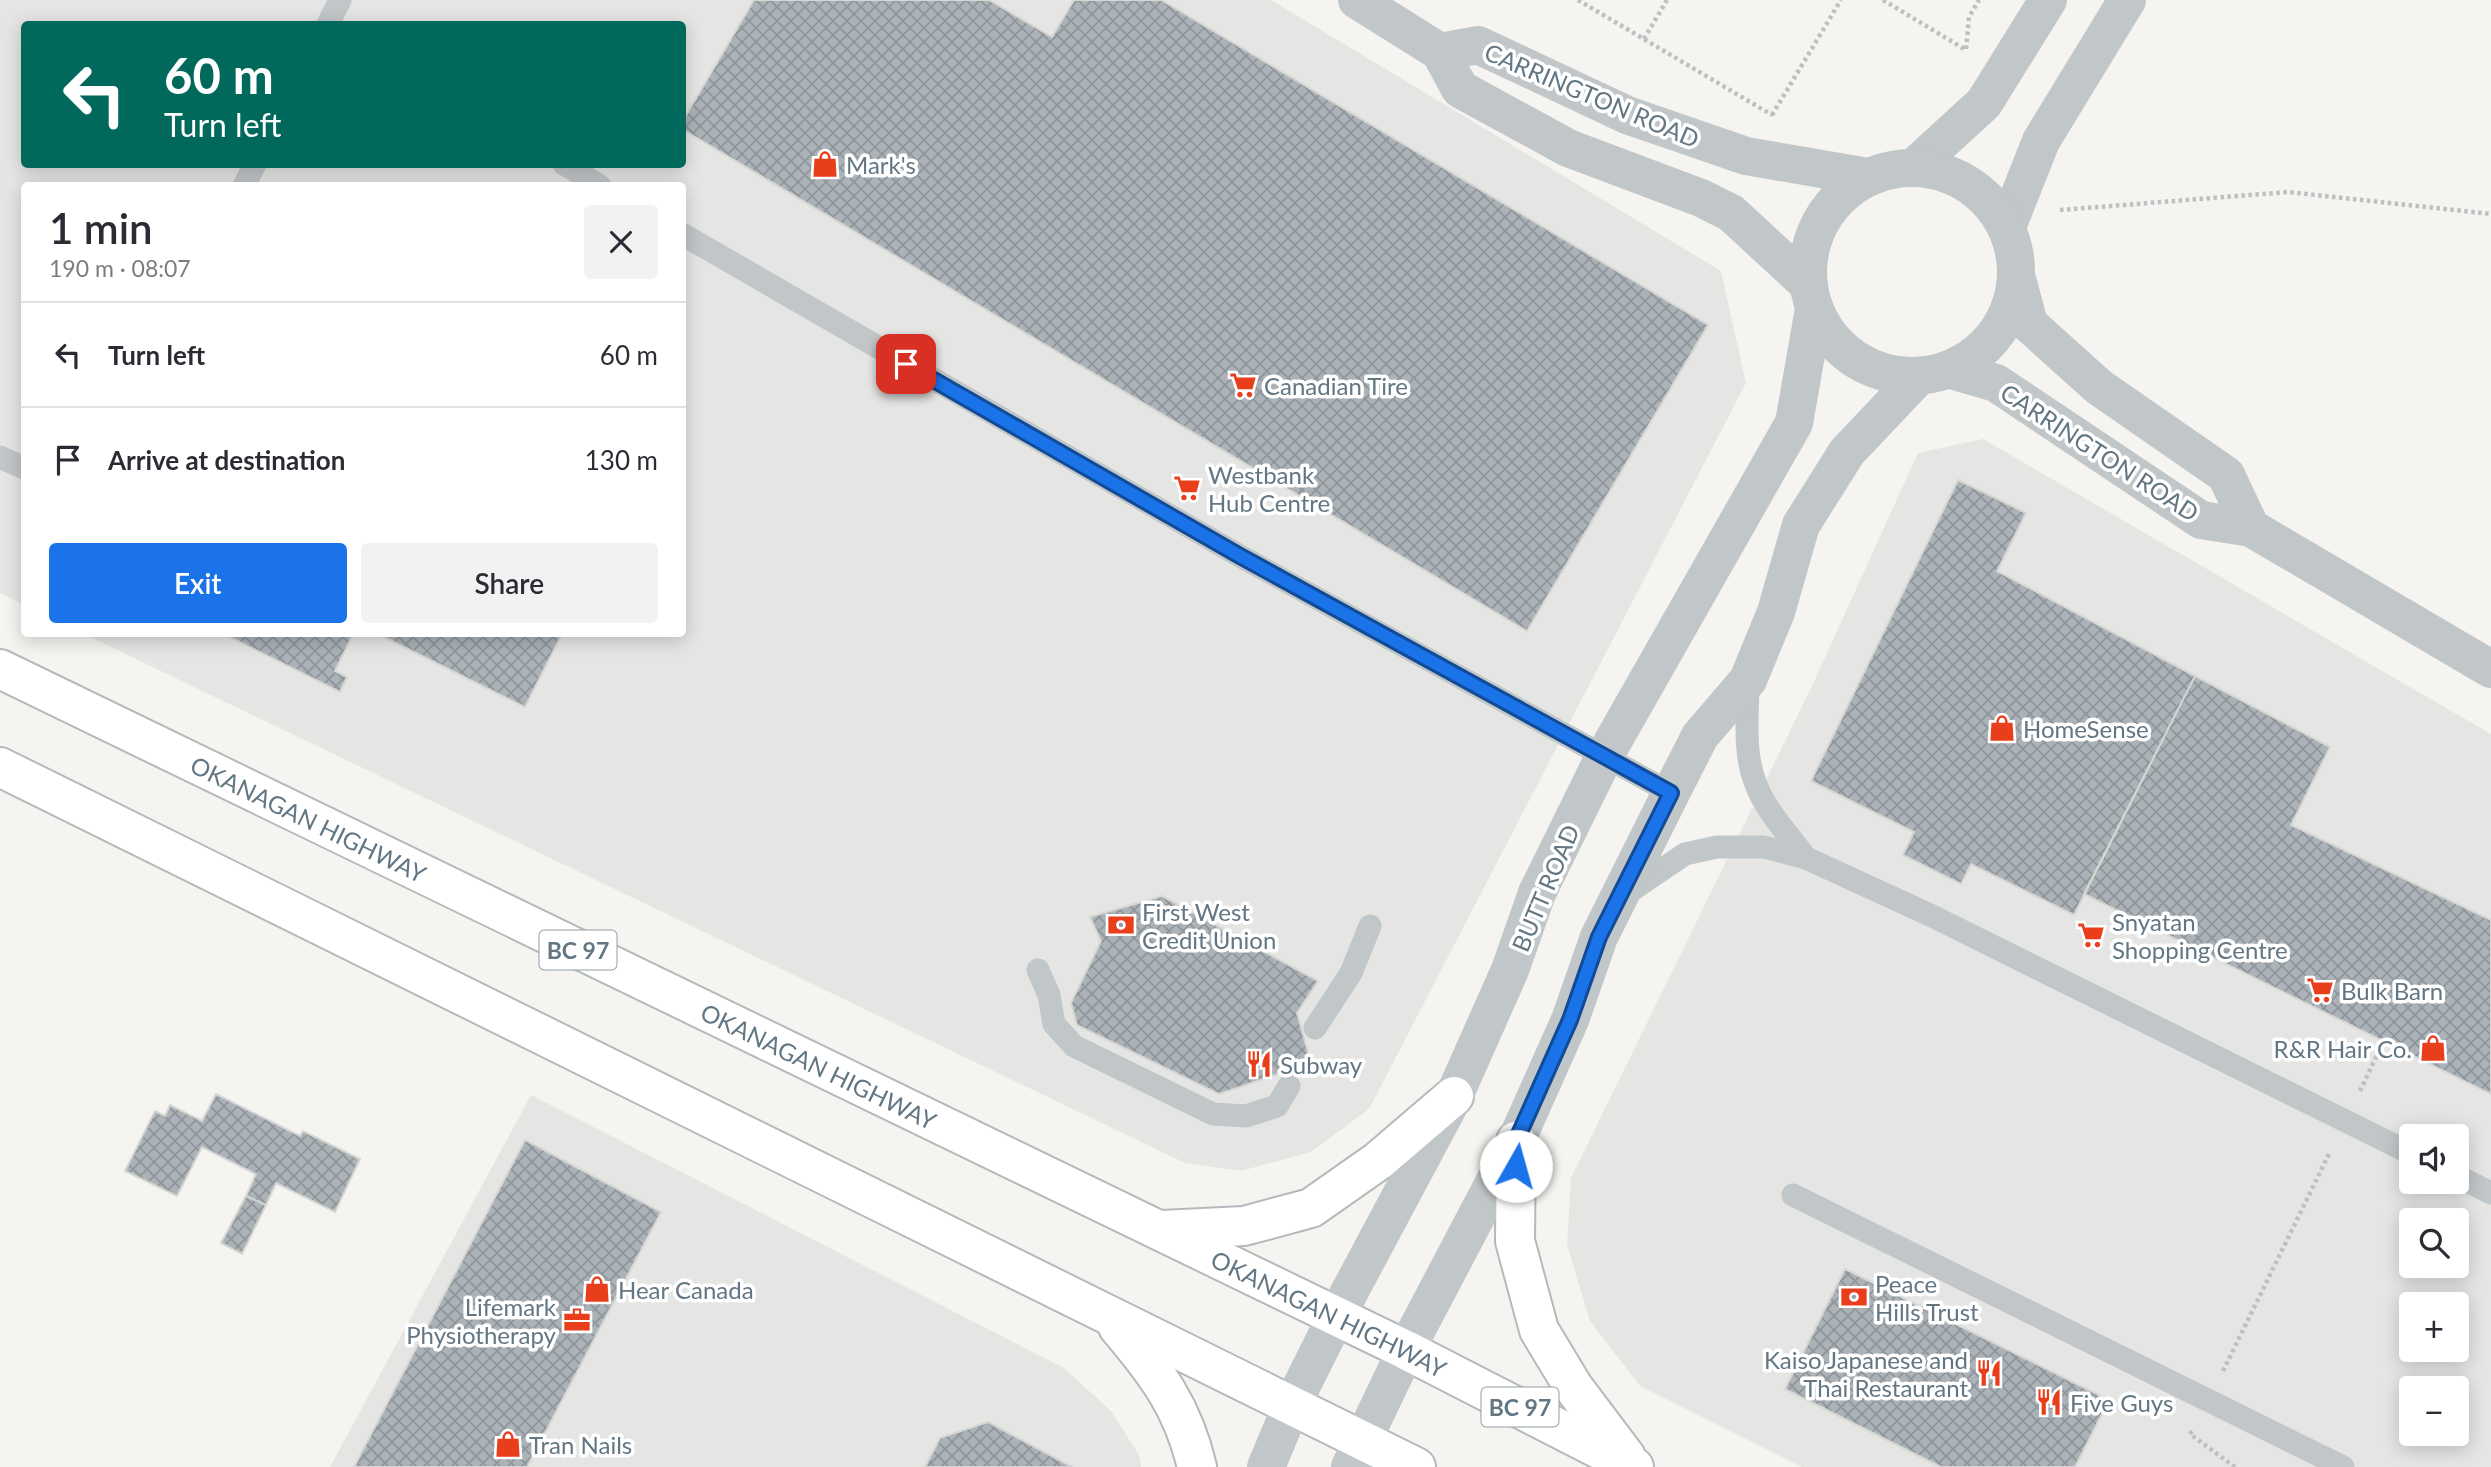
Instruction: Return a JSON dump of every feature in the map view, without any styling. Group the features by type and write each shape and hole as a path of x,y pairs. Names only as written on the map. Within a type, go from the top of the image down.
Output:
{"highway":[{"name":"OKANAGAN HIGHWAY","path":"0,669 1406,1350 1634,1467"},
{"path":"0,767 1291,1407 1356,1454 1416,1467"},
{"path":"1156,1230 1244,1226 1311,1208 1378,1161 1454,1096"},
{"path":"1516,1141 1515,1241 1539,1329 1574,1388 1634,1467"},
{"path":"1110,1317 1160,1377 1189,1434 1197,1467"}],"street":[{"name":"CARRINGTON ROAD","path":"1357,0 1440,52 1461,89 1568,148 1701,198 1731,213 1811,296"},
{"path":"1913,167 1984,103 2049,0"},
{"path":"2007,227 2041,141 2127,0"},
{"name":"CARRINGTON ROAD","path":"1440,52 1478,45 1627,114 1746,156 1868,177"},
{"path":"1356,1454 1406,1350 1516,1141 1570,1020 1599,937 1671,793 1700,736 1748,680 1776,612 1801,526 1847,452 1934,374 1976,356 1997,334 2010,308 2017,279 2015,252 2007,227 1991,203 1969,184 1942,172 1913,167 1890,170 1868,177 1840,196 1821,221 1809,251 1811,296 1830,338 1855,360 1885,374 1934,374"},
{"name":"CARRINGTON ROAD","path":"2017,279 2029,324 2099,387 2226,475 2251,528"},
{"name":"BUTT ROAD","path":"1266,1467 1291,1407 1336,1317 1454,1096 1510,970 1537,893 1604,757 1794,423 1811,296"},
{"name":"CARRINGTON ROAD","path":"1934,374 1996,383 2202,520 2251,528 2491,669"}],"lane":[{"path":"330,21 340,0"},
{"path":"571,168 593,182"},
{"path":"686,236 1240,556 1671,793"},
{"path":"0,457 21,467"},
{"path":"1748,680 1748,745 1755,781 1771,812 1806,858"},
{"path":"1618,900 1685,855 1717,847 1764,847 1806,858 1930,915 2399,1148"},
{"path":"1315,1028 1351,973 1370,926"},
{"path":"1038,970 1049,995 1054,1024 1074,1045 1213,1114 1246,1116 1277,1106 1289,1086"},
{"path":"2469,1182 2491,1193"},
{"path":"1794,1195 2343,1467"}],"path":[{"path":"1578,0 1772,115"},
{"path":"1644,39 1667,0"},
{"path":"1769,122 1841,0"},
{"path":"1883,0 1966,50 1969,17 1979,0"},
{"path":"2059,210 2288,192 2491,214"},
{"path":"2235,1467 2190,1434 2377,1055"}],"shaded area":[{"name":"Westbank Hub Centre","path":"0,0 1271,0 1721,271 1746,383 1369,1109 1311,1152 1241,1171 1185,1163 90,637 686,637 686,182 21,182 21,604 0,593"},
{"name":"Snyatan Shopping Centre","path":"1983,439 2491,734 2491,1467 1802,1467 1640,1386 1590,1321 1567,1245 1571,1178 1812,686 1918,453"},
{"path":"531,1095 1064,1368 1111,1411 1139,1455 1141,1467 330,1467"}],"building":[{"path":"754,0 989,0 1052,37 1074,0 1161,0 1708,325 1527,631 686,131 686,115"},
{"name":"HomeSense","path":"1958,480 2026,513 1997,571 2195,676 2074,915 1971,864 1961,884 1903,855 1914,832 1811,781"},
{"path":"230,637 352,637 335,671 347,677 340,692"},
{"path":"384,637 560,637 525,707"},
{"path":"2195,676 2330,747 2291,825 2491,920 2491,1094 2084,894"},
{"path":"1162,896 1318,981 1297,1013 1311,1063 1219,1094 1077,1025 1071,1003 1101,941 1090,917"},
{"path":"216,1094 300,1136 303,1131 360,1159 335,1212 276,1183 266,1205 246,1196 256,1174 202,1147 177,1196 125,1171 155,1111 165,1116 170,1105 202,1121"},
{"path":"525,1140 661,1212 527,1467 354,1467"},
{"path":"246,1196 266,1205 242,1254 221,1243"},
{"path":"1845,1269 2109,1400 2075,1467 1941,1467 1785,1389"},
{"path":"988,1422 1072,1467 925,1467 940,1438"}],"place":[{"name":"Mark's","path":"825,164"},
{"name":"Canadian Tire","path":"1243,385"},
{"name":"Westbank Hub Centre","path":"1187,488"},
{"name":"HomeSense","path":"2002,728"},
{"name":"First West Credit Union","path":"1121,925"},
{"name":"Snyatan Shopping Centre","path":"2091,935"},
{"name":"Bulk Barn","path":"2320,990"},
{"name":"R&R Hair Co.","path":"2433,1048"},
{"name":"Subway","path":"1259,1064"},
{"name":"Hear Canada","path":"597,1289"},
{"name":"Peace Hills Trust","path":"1854,1297"},
{"name":"Lifemark Physiotherapy","path":"577,1320"},
{"name":"Kaiso Japanese and Thai Restaurant","path":"1989,1373"},
{"name":"Five Guys","path":"2049,1402"},
{"name":"Tran Nails","path":"508,1444"}],"route":[{"path":"906,364 1240,556 1671,793 1599,937 1570,1020 1516,1141 1516,1166"}]}
